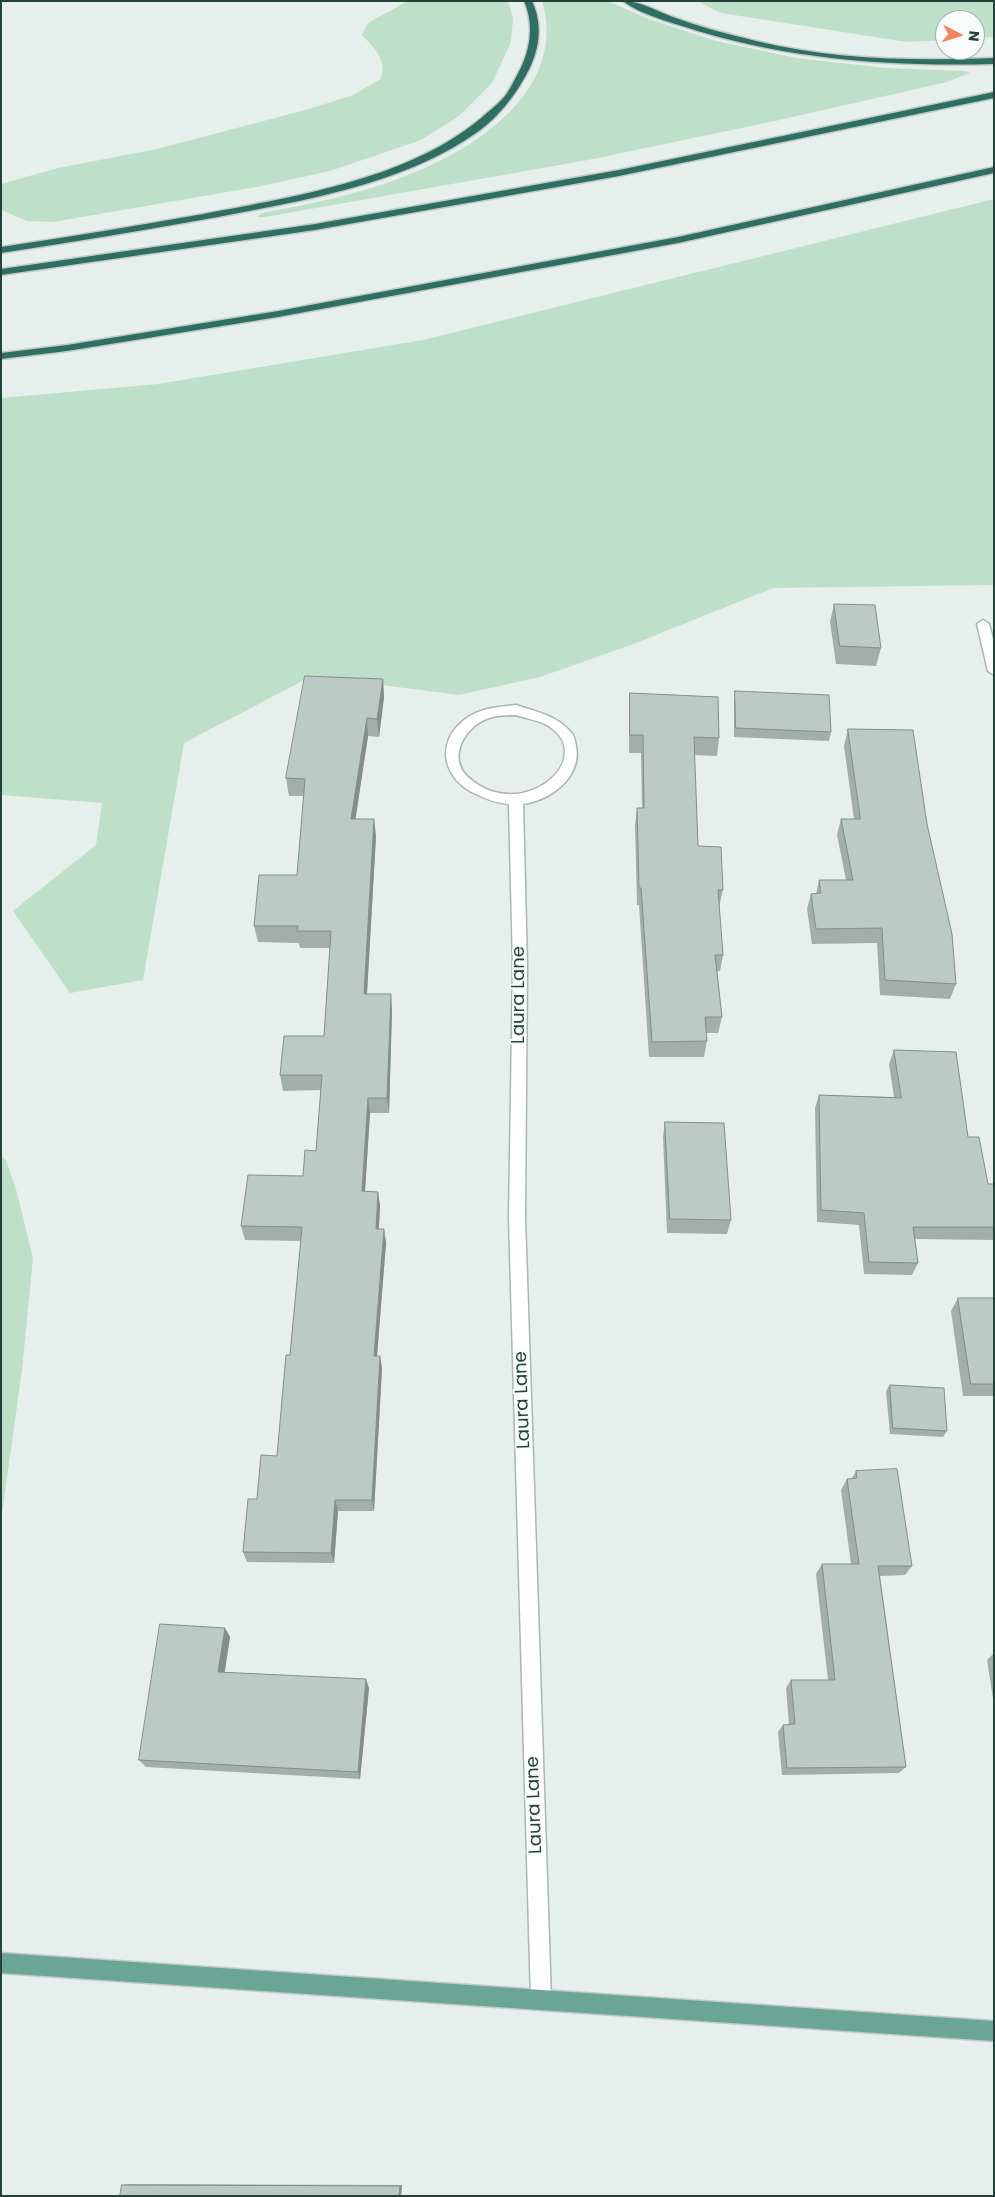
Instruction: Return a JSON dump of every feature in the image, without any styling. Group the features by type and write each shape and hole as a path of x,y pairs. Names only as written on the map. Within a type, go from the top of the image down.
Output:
{"highway":[{"path":"1,250 137,229 289,200 363,182 412,163 447,145 483,122 520,82 534,49 535,31 528,1"},
{"path":"627,1 671,19 708,31 805,52 903,61 965,63 994,61"},
{"path":"1,272 315,228 619,173 994,95"},
{"path":"1,356 67,348 278,314 668,242 994,170"}],"main road":[{"path":"1,1963 994,2031"}],"street":[{"path":"984,624 994,671"},
{"path":"516,710 535,713 552,721 565,733 571,746 572,761 566,775 554,787 536,796 516,799 496,798 478,792 464,782 454,768 451,753 454,739 464,726 479,717 497,711 516,710"},
{"name":"Laura Lane","path":"516,799 520,966 517,1217 541,2000"}],"green space":[{"path":"408,1 508,1 513,18 511,42 492,83 459,116 421,140 330,171 262,186 53,222 27,221 1,210 1,184 58,168 157,149 351,96 381,79 382,66 379,55 362,35 368,23"},
{"path":"542,1 607,1 649,19 716,41 797,58 886,68 966,71 970,73 947,82 775,121 588,160 257,217 262,213 336,198 390,182 462,149 488,131 511,110 529,87 542,61 547,32"},
{"path":"697,1 994,1 994,37 985,37 985,10 935,10 935,41 907,42 721,13"},
{"path":"994,199 994,585 773,588 631,645 540,677 459,695 312,676 184,743 143,980 70,993 13,911 96,845 102,803 1,795 1,398 158,384 423,340"},
{"path":"1,1156 6,1160 16,1189 33,1258 22,1370 1,1521"}],"building":[{"path":"834,604 875,605 881,648 840,646"},
{"path":"305,676 383,679 377,719 367,718 351,819 374,819 364,994 391,994 387,1098 368,1098 362,1191 378,1192 376,1229 384,1229 374,1356 380,1356 372,1500 335,1500 331,1553 243,1552 248,1499 257,1499 261,1455 277,1456 286,1355 290,1355 302,1227 241,1226 248,1175 303,1176 305,1150 316,1151 322,1075 280,1075 284,1036 324,1036 331,931 297,931 298,926 254,926 259,875 297,875 305,779 286,778"},
{"path":"735,691 829,695 831,732 736,728"},
{"path":"630,693 718,697 719,738 694,737 698,846 721,847 723,890 718,890 723,955 715,955 722,1017 705,1017 707,1041 652,1042 641,888 639,888 637,808 644,808 643,735 630,735"},
{"path":"848,729 913,730 927,824 952,934 956,984 885,980 882,928 816,929 811,894 821,893 819,880 853,880 841,819 860,819"},
{"path":"894,1050 956,1052 968,1137 979,1137 988,1184 994,1184 994,1227 913,1227 918,1263 869,1262 864,1213 821,1210 819,1095 901,1098"},
{"path":"665,1122 724,1123 731,1220 670,1219"},
{"path":"958,1298 994,1298 994,1384 971,1384"},
{"path":"890,1385 944,1388 947,1431 893,1428"},
{"path":"897,1469 912,1566 878,1566 906,1767 787,1768 783,1725 795,1724 791,1680 835,1680 822,1564 859,1564 847,1479 857,1478 856,1471"},
{"path":"160,1624 225,1628 218,1672 366,1679 358,1772 139,1760"},
{"path":"122,2185 400,2186 399,2196 120,2196"}]}
